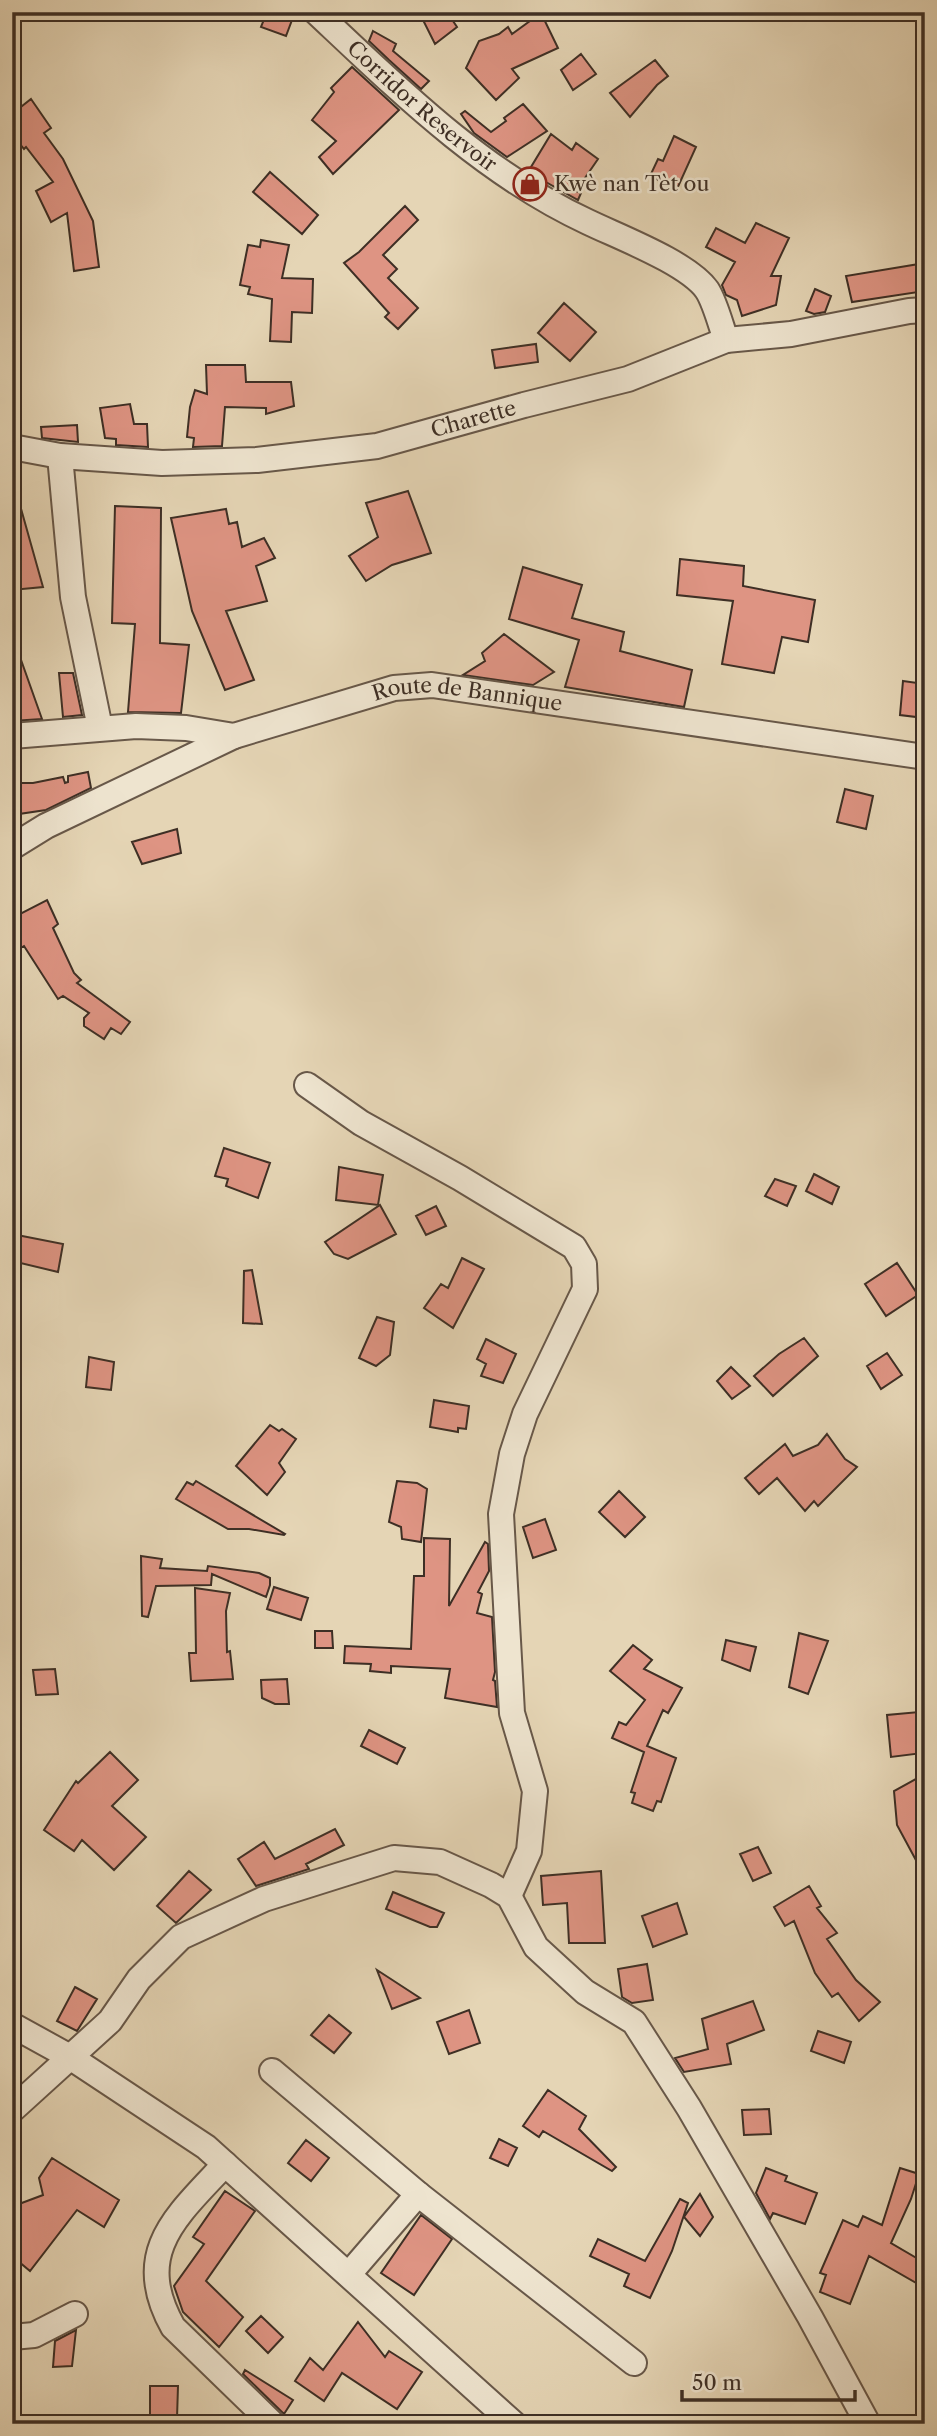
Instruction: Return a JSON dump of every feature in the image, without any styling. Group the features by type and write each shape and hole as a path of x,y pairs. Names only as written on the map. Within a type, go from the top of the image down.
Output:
{"street":[{"name":"Corridor Reservoir","path":"316,12 424,111 549,204 676,263 707,290 726,340"},
{"name":"Charette","path":"12,447 60,456 162,463 257,460 377,446 628,379 726,340 791,334 925,310"},
{"path":"60,456 73,597 100,728"},
{"name":"Route de Bannique","path":"12,736 136,726 186,728 234,736 394,688 432,685 925,757"},
{"path":"12,847 46,826 234,736"},
{"path":"307,1085 361,1123 460,1178 573,1247 584,1264 585,1289 525,1414 512,1454 501,1514 512,1713 535,1791 529,1851 509,1895"},
{"path":"12,2110 110,2021 139,1979 181,1937 264,1899 394,1858 440,1862 509,1895 536,1947 585,1992 634,2022 689,2108 810,2317 868,2424"},
{"path":"12,2025 70,2057 206,2147 514,2424"},
{"path":"272,2071 418,2194 634,2363"},
{"path":"225,2164 169,2228 157,2265 155,2285 162,2307 173,2327 273,2424"},
{"path":"349,2274 418,2194"},
{"path":"12,2337 34,2335 75,2314"}],"building":[{"path":"267,12 295,12 286,36 261,27"},
{"path":"419,12 447,12 457,27 435,44"},
{"path":"541,13 558,48 512,69 519,78 496,100 466,68 479,41 499,34 508,27 512,34"},
{"path":"373,31 396,44 393,51 429,81 421,89 369,41"},
{"path":"581,54 596,74 573,90 561,70"},
{"path":"655,60 668,76 630,117 610,93"},
{"path":"352,67 399,110 333,174 319,157 336,141 312,120 334,92 331,88"},
{"path":"31,99 51,128 44,133 63,159 93,221 99,267 74,271 67,213 51,222 36,191 53,182 26,147 24,149 12,134 12,114"},
{"path":"523,104 547,131 507,157 474,133 461,114 465,111 491,132"},
{"path":"551,134 572,150 576,143 598,159 576,191 581,193 578,200 528,172"},
{"path":"674,136 696,147 677,189 650,176 658,159 663,161"},
{"path":"270,172 318,215 302,234 253,192"},
{"path":"405,206 418,220 383,255 397,269 388,278 418,308 398,329 385,317 389,313 344,263 359,252"},
{"path":"756,223 789,238 771,276 781,276 776,305 742,316 737,300 726,295 722,285 735,262 706,247 716,228 745,243"},
{"path":"261,240 289,245 282,278 313,279 312,313 292,312 291,342 270,341 272,299 248,294 250,287 240,285 248,245 260,247"},
{"path":"925,263 925,291 852,302 846,276"},
{"path":"815,289 831,296 825,312 814,314 806,311"},
{"path":"564,303 596,332 570,361 538,333"},
{"path":"536,344 538,362 495,368 492,350"},
{"path":"206,365 245,365 246,382 291,382 294,406 266,414 266,408 225,407 222,446 193,447 194,438 187,437 190,407 195,390 207,394"},
{"path":"130,404 134,424 147,424 148,447 116,445 116,439 105,438 100,408"},
{"path":"77,425 78,442 42,438 41,427"},
{"path":"408,491 431,553 392,565 366,581 349,556 378,537 366,503"},
{"path":"18,498 43,587 12,590 12,499"},
{"path":"115,506 161,508 160,643 189,645 181,713 128,712 135,624 112,623"},
{"path":"226,509 229,524 237,522 242,547 264,538 275,558 256,566 267,601 226,611 254,680 225,690 192,611 171,518"},
{"path":"680,559 744,566 743,586 815,600 808,642 782,637 774,673 722,664 733,601 677,595"},
{"path":"523,567 582,585 572,618 624,632 620,651 692,670 684,707 565,687 579,640 509,619"},
{"path":"504,634 554,672 533,685 463,675 485,661 482,653"},
{"path":"12,643 15,643 42,719 12,721"},
{"path":"59,673 73,673 82,715 63,717"},
{"path":"903,681 925,684 925,718 900,715"},
{"path":"88,772 91,788 46,810 12,815 12,783 33,783 63,777 65,783 68,782 68,776"},
{"path":"845,789 873,796 866,829 837,822"},
{"path":"177,829 181,853 142,864 132,842"},
{"path":"47,900 58,924 53,928 74,973 81,980 77,983 130,1022 121,1034 111,1028 104,1039 84,1026 84,1018 89,1013 63,996 58,999 24,946 12,953 12,918"},
{"path":"224,1148 270,1163 258,1198 226,1186 228,1179 215,1176"},
{"path":"339,1167 383,1175 378,1205 336,1200"},
{"path":"814,1174 839,1187 832,1204 806,1191"},
{"path":"775,1179 796,1186 787,1206 765,1196"},
{"path":"380,1205 396,1234 348,1259 334,1254 325,1242"},
{"path":"436,1206 446,1226 426,1235 416,1216"},
{"path":"12,1234 63,1244 58,1272 12,1261"},
{"path":"462,1258 484,1269 453,1328 424,1308 441,1284 448,1288"},
{"path":"897,1263 918,1295 886,1316 865,1284"},
{"path":"252,1270 262,1324 243,1323 244,1271"},
{"path":"377,1317 394,1322 390,1355 376,1366 359,1358"},
{"path":"804,1338 818,1356 773,1396 754,1376 779,1354"},
{"path":"486,1339 516,1354 503,1383 481,1376 486,1364 477,1359"},
{"path":"887,1353 902,1375 881,1389 867,1366"},
{"path":"89,1357 114,1362 111,1390 86,1387"},
{"path":"731,1367 750,1386 732,1399 717,1381"},
{"path":"434,1400 469,1406 466,1429 458,1428 458,1432 430,1427"},
{"path":"270,1425 279,1431 282,1429 296,1439 279,1463 285,1472 267,1495 236,1466"},
{"path":"827,1434 845,1459 857,1467 818,1506 814,1501 805,1511 777,1478 759,1494 745,1478 785,1444 793,1456 818,1445"},
{"path":"196,1481 285,1534 228,1529 176,1499 187,1482 193,1485"},
{"path":"397,1481 417,1483 427,1489 421,1542 402,1539 401,1527 389,1522"},
{"path":"619,1491 645,1517 625,1537 599,1512"},
{"path":"545,1519 556,1550 533,1558 523,1527"},
{"path":"424,1538 450,1539 449,1606 485,1542 488,1544 489,1571 478,1592 482,1594 477,1613 492,1617 495,1672 493,1680 497,1707 445,1698 450,1669 391,1666 391,1673 370,1671 371,1664 344,1663 345,1646 411,1649 414,1576 424,1576"},
{"path":"141,1556 162,1559 160,1568 207,1571 208,1566 259,1573 270,1578 270,1585 266,1597 212,1574 211,1585 156,1586 148,1617 142,1616"},
{"path":"274,1587 308,1598 301,1620 267,1609"},
{"path":"195,1588 230,1593 226,1611 227,1652 230,1651 233,1679 191,1681 189,1653 196,1653"},
{"path":"315,1631 332,1631 333,1648 315,1648"},
{"path":"799,1633 828,1641 808,1694 789,1687"},
{"path":"726,1640 756,1647 750,1671 722,1660"},
{"path":"633,1645 652,1660 644,1669 682,1688 668,1713 663,1710 647,1746 676,1758 661,1802 657,1801 653,1811 632,1803 635,1793 631,1792 644,1752 612,1738 619,1722 626,1725 645,1700 610,1671"},
{"path":"55,1669 58,1694 36,1695 33,1670"},
{"path":"287,1679 289,1704 275,1704 262,1698 261,1680"},
{"path":"919,1712 923,1753 891,1757 887,1715"},
{"path":"369,1730 405,1748 397,1764 361,1746"},
{"path":"110,1752 138,1780 112,1806 146,1837 114,1870 82,1840 74,1851 44,1830 76,1781 78,1783"},
{"path":"925,1774 925,1877 897,1825 894,1791"},
{"path":"335,1829 344,1845 306,1864 309,1869 256,1886 238,1859 264,1842 275,1859"},
{"path":"758,1847 771,1873 753,1881 740,1854"},
{"path":"189,1871 211,1890 176,1923 157,1906"},
{"path":"601,1871 605,1943 569,1943 567,1903 543,1905 541,1876"},
{"path":"809,1886 821,1906 817,1908 837,1933 827,1939 856,1980 880,2002 859,2021 838,1993 832,1997 815,1973 794,1921 785,1926 774,1907"},
{"path":"393,1892 444,1913 437,1927 430,1927 386,1909"},
{"path":"677,1903 687,1934 653,1947 642,1916"},
{"path":"647,1964 653,2000 632,2003 622,1997 618,1969"},
{"path":"377,1970 420,1998 392,2009"},
{"path":"75,1987 97,1999 77,2031 57,2021"},
{"path":"753,2001 764,2030 727,2044 731,2064 684,2072 675,2058 708,2049 702,2019"},
{"path":"469,2010 480,2043 449,2054 437,2022"},
{"path":"329,2015 351,2033 334,2053 311,2035"},
{"path":"818,2031 851,2042 844,2063 811,2051"},
{"path":"548,2090 586,2116 579,2129 616,2167 612,2171 543,2131 539,2137 523,2126"},
{"path":"769,2109 771,2134 744,2135 742,2110"},
{"path":"499,2139 517,2148 508,2166 490,2158"},
{"path":"306,2140 329,2158 311,2181 288,2163"},
{"path":"52,2158 119,2200 104,2227 77,2210 30,2271 12,2256 12,2234 17,2226 19,2204 43,2195 39,2178"},
{"path":"766,2168 787,2176 785,2181 817,2193 805,2224 773,2213 770,2219 756,2193"},
{"path":"900,2168 919,2174 891,2243 925,2263 925,2288 869,2256 850,2304 820,2292 826,2275 820,2273 843,2220 858,2227 863,2216 882,2225"},
{"path":"225,2191 255,2211 206,2281 243,2317 219,2347 183,2312 174,2286 204,2244 193,2237"},
{"path":"700,2194 713,2217 700,2236 684,2217"},
{"path":"680,2199 688,2203 672,2251 650,2298 624,2286 629,2274 590,2256 598,2239 645,2261"},
{"path":"421,2215 452,2239 414,2295 381,2273"},
{"path":"261,2316 283,2337 268,2353 246,2331"},
{"path":"358,2322 385,2357 389,2351 422,2372 397,2409 342,2373 324,2401 295,2381 310,2358 323,2370"},
{"path":"76,2330 72,2366 53,2367 55,2341"},
{"path":"245,2370 293,2400 284,2414 243,2374"},
{"path":"150,2386 178,2386 177,2418 150,2418"}],"place":[{"name":"Kwè nan Tèt ou","path":"530,184"}]}
